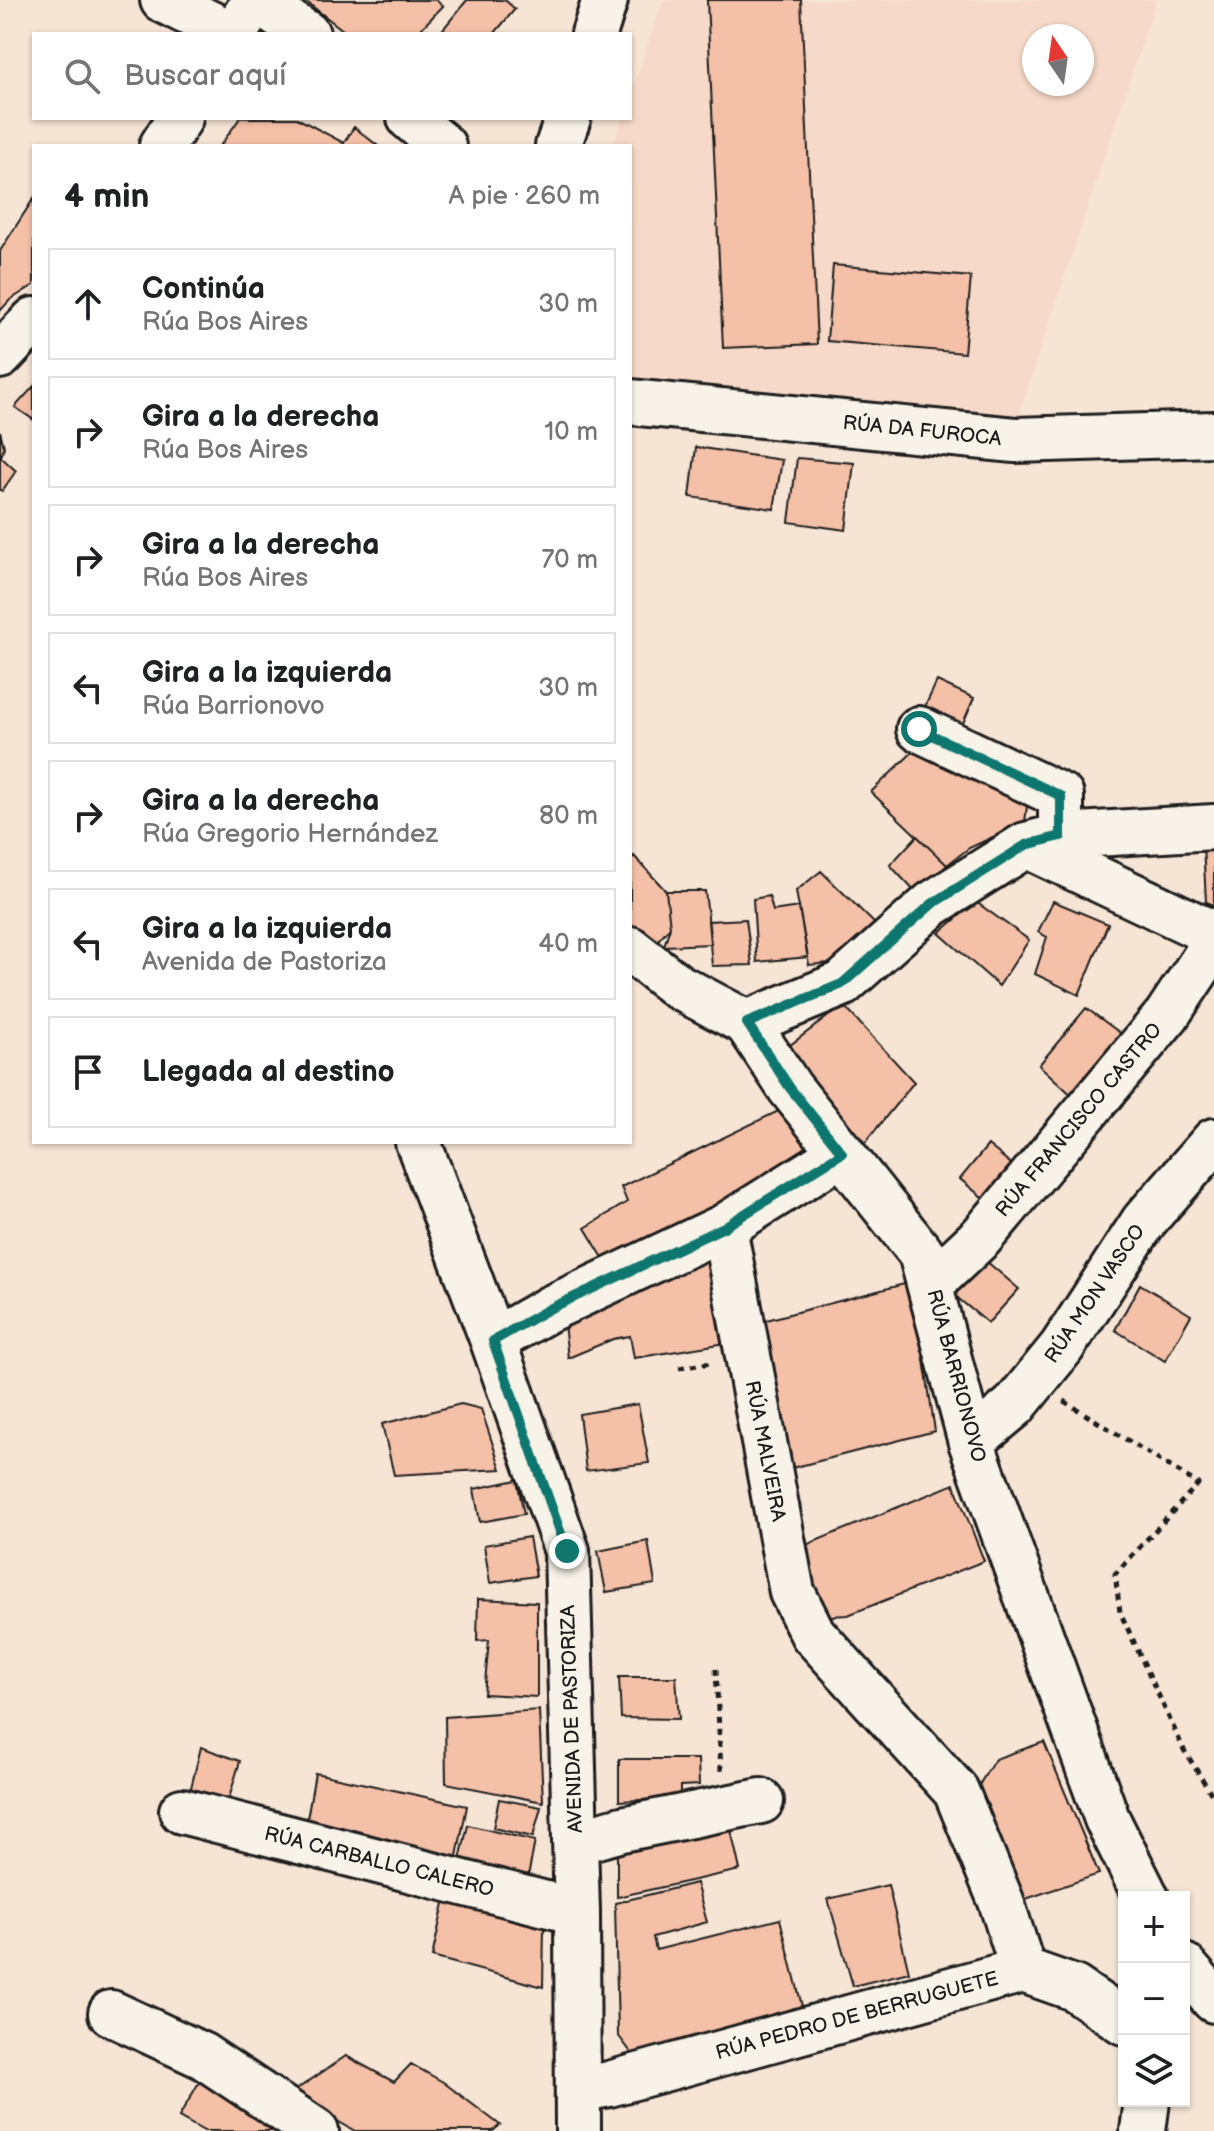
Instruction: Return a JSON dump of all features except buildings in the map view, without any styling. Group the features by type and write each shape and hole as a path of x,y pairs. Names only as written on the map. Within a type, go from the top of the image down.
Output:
{"street":[{"path":"163,0 228,32"},
{"path":"233,32 255,0 304,32"},
{"path":"595,32 605,0"},
{"path":"163,144 179,120"},
{"path":"412,120 441,144"},
{"path":"559,144 567,120"},
{"path":"0,356 32,322"},
{"name":"RÚA DA FUROCA","path":"632,402 1015,440 1214,434"},
{"path":"919,729 1049,826 1214,934"},
{"path":"747,1023 842,984 932,904 1049,826 1123,832 1214,827"},
{"name":"RÚA FRANCISCO CASTRO","path":"931,1284 982,1236 1167,1015 1214,944"},
{"name":"RÚA BARRIONOVO","path":"632,951 677,986 747,1023 790,1088 921,1253 971,1442 1107,1819 1143,1891"},
{"name":"RÚA MON VASCO","path":"971,1442 1014,1406 1034,1382 1062,1347 1144,1221 1214,1141"},
{"name":"AVENIDA DE PASTORIZA","path":"419,1144 567,1551 577,1912 578,2111"},
{"path":"493,1341 549,1309 724,1227 842,1153"},
{"name":"RÚA MALVEIRA","path":"724,1227 792,1592 813,1634 956,1791 1001,1901 1023,1970"},
{"path":"575,1842 622,1829 761,1801"},
{"name":"RÚA CARBALLO CALERO","path":"182,1811 577,1912"},
{"name":"RÚA PEDRO DE BERRUGUETE","path":"578,2111 609,2084 1023,1970 1074,1988 1118,2018"},
{"path":"1190,1973 1214,2000"},
{"path":"111,2013 203,2056 316,2131"},
{"path":"1143,2131 1146,2107"}],"path":[{"path":"679,1368 720,1362"},
{"path":"1034,1382 1198,1484 1115,1574 1120,1612 1184,1750 1214,1798"},
{"path":"716,1669 722,1773"}],"shaded area":[{"path":"663,0 1156,0 1014,429 632,382 632,144 614,144 622,120 632,120 632,91"}],"route":[{"path":"567,1551 493,1341 549,1309 724,1227 842,1153 790,1088 747,1023 842,984 932,904 1026,845 1061,836 1061,796 919,729"}]}
